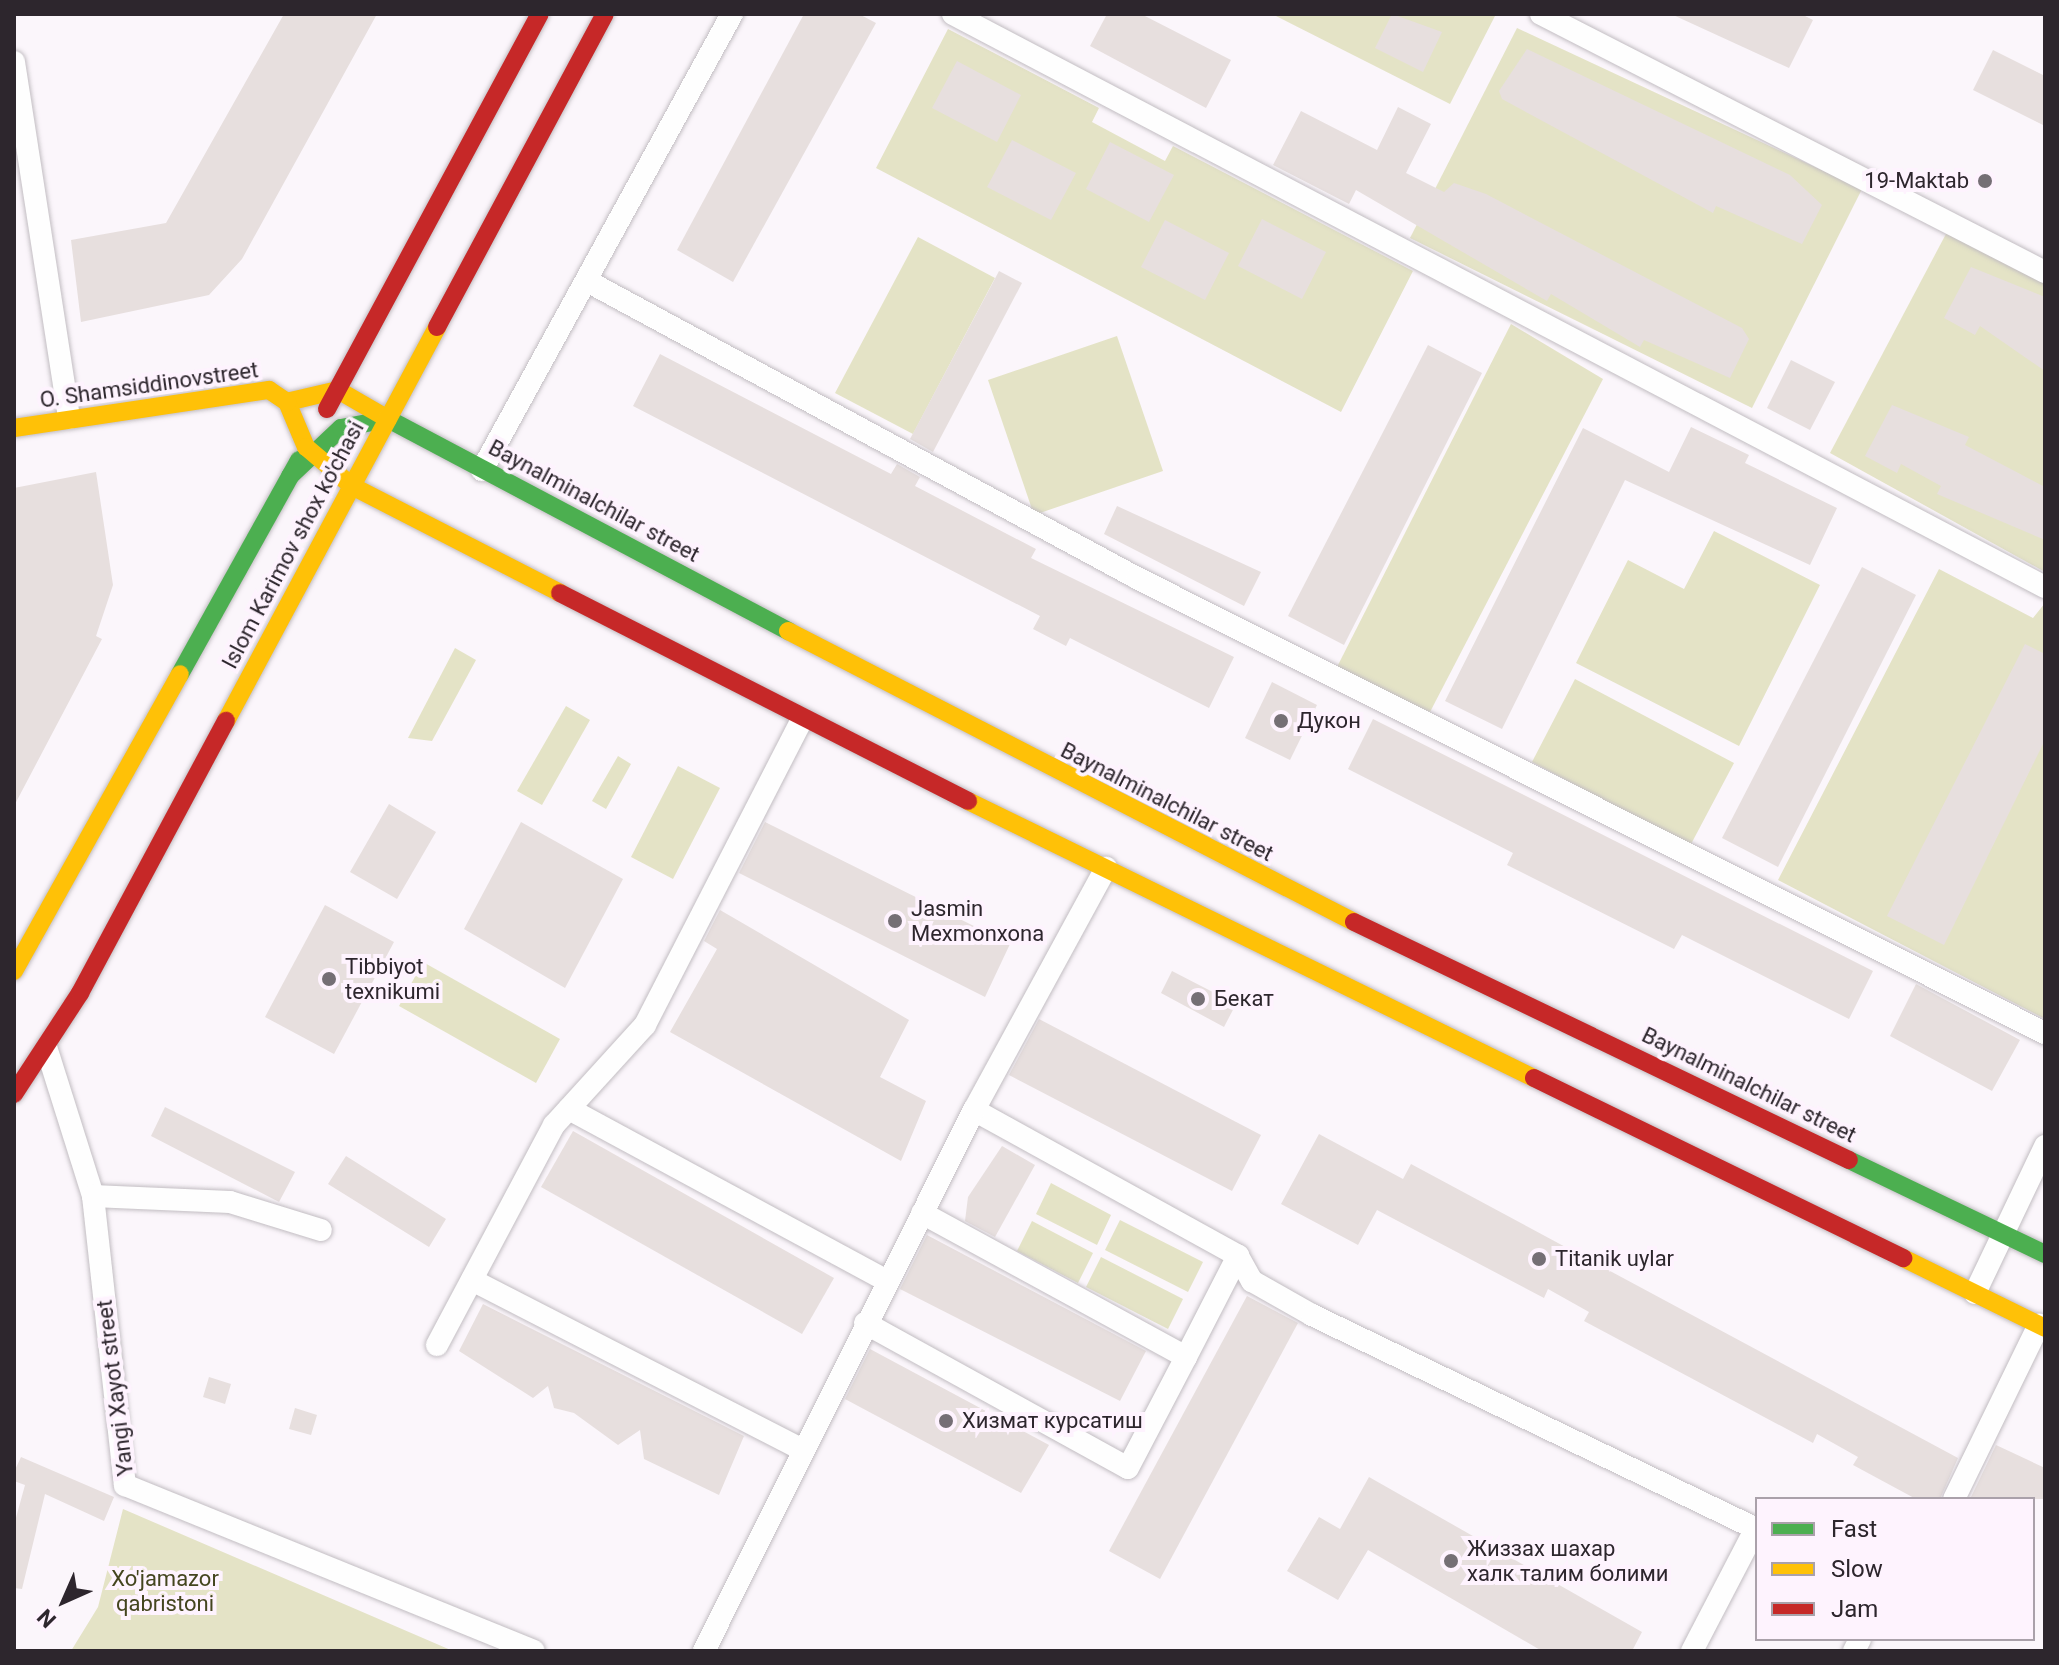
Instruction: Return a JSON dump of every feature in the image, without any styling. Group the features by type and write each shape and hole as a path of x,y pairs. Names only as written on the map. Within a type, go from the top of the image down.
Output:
{"main road":[{"name":"Islom Karimov shox ko'chasi","path":"14,971 290,476 308,450 540,14"},
{"name":"Islom Karimov shox ko'chasi","path":"14,1094 47,1050 605,14"},
{"name":"O. Shamsiddinovstreet","path":"14,428 269,390 287,402"},
{"path":"338,390 287,402 308,450 352,486 802,719 2042,1326"},
{"name":"Baynalminalchilar street","path":"338,390 482,470 1172,834 2045,1254"},
{"path":"308,450 341,428 388,419"}],"street":[{"path":"482,470 732,14"},
{"path":"953,14 2045,587"},
{"path":"1541,14 2045,272"},
{"path":"14,62 69,418"},
{"path":"587,281 1137,578 2045,1033"},
{"path":"437,1345 569,1109 645,1025 802,719"},
{"path":"704,1651 865,1323 974,1110 1106,868"},
{"name":"Yangi Xayot street","path":"47,1050 93,1196 125,1485 534,1651"},
{"path":"569,1109 887,1281"},
{"path":"974,1110 1238,1256 1252,1281 1312,1315 1755,1527"},
{"path":"1975,1293 2045,1146"},
{"path":"93,1196 230,1202 321,1230"},
{"path":"922,1213 1186,1357"},
{"path":"865,1323 1128,1468 1238,1256"},
{"path":"472,1280 803,1450"},
{"path":"1955,1497 2042,1326"},
{"path":"1692,1651 1755,1532"}],"green space":[{"path":"1272,14 1496,14 1450,104"},
{"path":"1517,28 1862,189 1752,408 1410,238"},
{"path":"948,29 1099,108 1092,122 1165,161 1173,146 1413,271 1341,412 876,168"},
{"path":"1947,232 2045,282 2045,572 1830,453"},
{"path":"918,237 995,278 913,434 835,393"},
{"path":"1511,324 1603,379 1430,712 1336,669"},
{"path":"1117,336 1163,471 1034,515 988,380"},
{"path":"1714,531 1820,585 1739,746 1576,663 1628,560 1684,589"},
{"path":"1939,569 2033,618 2045,603 2045,1019 1778,880"},
{"path":"455,648 476,660 432,741 408,738"},
{"path":"1575,679 1734,763 1690,846 1532,762"},
{"path":"566,706 590,720 542,805 517,791"},
{"path":"618,756 631,764 606,809 592,801"},
{"path":"678,766 720,788 673,879 631,857"},
{"path":"423,962 560,1039 536,1083 399,1006"},
{"path":"1051,1183 1111,1215 1097,1245 1036,1214"},
{"path":"1120,1220 1203,1262 1188,1292 1105,1250"},
{"path":"1032,1221 1093,1253 1078,1283 1017,1251"},
{"path":"1101,1257 1183,1299 1168,1329 1086,1287"},
{"name":"Xo'jamazor qabristoni","path":"123,1509 453,1651 71,1651 98,1607"}],"building":[{"path":"284,14 377,14 242,259 209,295 81,322 71,240 166,223"},
{"path":"804,14 859,14 876,23 733,282 677,250"},
{"path":"1107,14 1141,14 1231,60 1206,108 1090,46"},
{"path":"1392,14 1442,32 1423,72 1375,48"},
{"path":"1671,14 1801,14 1813,20 1789,68"},
{"path":"1527,49 1790,175 1822,205 1802,244 1716,206 1713,213 1502,99 1499,91"},
{"path":"1993,50 2045,76 2045,126 1973,90"},
{"path":"957,61 1021,95 997,142 932,108"},
{"path":"1398,107 1431,124 1406,173 1444,192 1454,183 1486,194 1742,328 1749,339 1730,378 1644,340 1640,347 1551,294 1547,301 1356,190 1349,204 1273,165 1301,111 1377,150"},
{"path":"1012,140 1076,173 1051,220 987,187"},
{"path":"1110,142 1174,175 1149,222 1086,189"},
{"path":"1262,219 1326,252 1302,299 1238,266"},
{"path":"1165,220 1229,253 1205,300 1141,267"},
{"path":"1971,267 2045,297 2045,371 1980,326 1975,335 1944,318"},
{"path":"999,271 1022,283 933,452 910,439"},
{"path":"1428,345 1482,373 1344,645 1288,616"},
{"path":"660,354 891,474 897,464 920,477 915,486 1036,549 1031,558 1234,657 1209,708 1070,638 1066,646 1033,629 1040,616 633,406"},
{"path":"1791,360 1835,382 1810,430 1767,408"},
{"path":"1892,405 1969,437 1965,445 2045,487 2045,540 1937,494 1941,486 1901,464 1897,473 1865,456"},
{"path":"1691,427 1749,455 1745,463 1837,508 1810,565 1625,480 1502,729 1445,701 1583,428 1669,472"},
{"path":"96,472 113,585 96,636 102,639 14,806 14,488"},
{"path":"1117,506 1261,572 1244,606 1104,534"},
{"path":"1862,567 1916,595 1778,867 1722,838"},
{"path":"2025,644 2045,654 2045,740 1944,945 1887,916"},
{"name":"Дукон","path":"1272,682 1317,705 1290,760 1245,738"},
{"path":"1373,719 1873,971 1849,1019 1682,935 1674,949 1507,865 1513,853 1348,769"},
{"path":"389,804 436,832 397,899 350,872"},
{"path":"521,822 623,879 565,988 464,929"},
{"path":"765,822 1010,944 985,997 739,873"},
{"name":"Tibbiyot texnikumi","path":"325,905 394,942 334,1054 265,1017"},
{"path":"720,910 909,1020 880,1077 926,1101 901,1161 670,1032 717,949 704,941"},
{"name":"Бекат","path":"1172,971 1236,1004 1224,1027 1161,993"},
{"path":"1916,984 2020,1040 1992,1091 1890,1036"},
{"path":"1039,1019 1261,1135 1232,1191 1009,1075"},
{"path":"165,1107 295,1172 279,1202 151,1136"},
{"path":"573,1131 834,1278 802,1334 541,1187"},
{"path":"1319,1134 1403,1179 1411,1164 1958,1458 1941,1497 1912,1497 1853,1465 1858,1457 1817,1434 1813,1443 1584,1321 1589,1312 1548,1289 1544,1298 1377,1210 1358,1245 1281,1204"},
{"path":"1002,1146 1035,1165 995,1237 965,1221 968,1197"},
{"path":"346,1156 446,1219 429,1247 328,1184"},
{"path":"927,1235 1146,1351 1120,1401 900,1289"},
{"path":"1247,1296 1298,1323 1160,1579 1109,1551"},
{"path":"483,1304 744,1436 719,1495 644,1459 640,1430 618,1445 574,1413 554,1408 548,1386 533,1398 459,1351"},
{"name":"Хизмат курсатиш","path":"870,1349 1049,1445 1021,1493 845,1399"},
{"path":"209,1377 231,1384 225,1404 203,1397"},
{"path":"295,1408 317,1415 311,1435 289,1429"},
{"path":"1996,1445 2045,1468 2045,1499 1971,1497"},
{"path":"21,1457 114,1497 104,1521 45,1494 22,1589 14,1588 14,1525 25,1485 14,1481 14,1472"},
{"name":"Жиззах шахар халк талим болими","path":"1369,1477 1642,1632 1632,1651 1542,1651 1368,1550 1338,1600 1287,1571 1319,1517 1340,1529"}],"traffic: fast":[{"path":"290,476 341,428 388,419 788,631"},
{"path":"180,674 299,460"},
{"path":"1849,1160 2045,1254"}],"traffic: slow":[{"path":"226,721 437,327"},
{"path":"14,428 269,390 287,402"},
{"path":"388,419 338,390 287,402 306,447 352,486 560,593"},
{"path":"788,631 1354,922"},
{"path":"14,971 180,674"},
{"path":"968,801 1534,1078"},
{"path":"1903,1258 2045,1328"}],"traffic: jam":[{"path":"327,409 540,14"},
{"path":"437,327 605,14"},
{"path":"560,593 968,801"},
{"path":"14,1094 80,993 226,721"},
{"path":"1354,922 1849,1160"},
{"path":"1534,1078 1903,1258"}],"place":[{"name":"19-Maktab","path":"1985,181"},
{"name":"Дукон","path":"1281,721"},
{"name":"Jasmin Mexmonxona","path":"895,921"},
{"name":"Tibbiyot texnikumi","path":"329,979"},
{"name":"Бекат","path":"1198,999"},
{"name":"Titanik uylar","path":"1539,1259"},
{"name":"Хизмат курсатиш","path":"946,1421"},
{"name":"Жиззах шахар халк талим болими","path":"1451,1561"}]}
